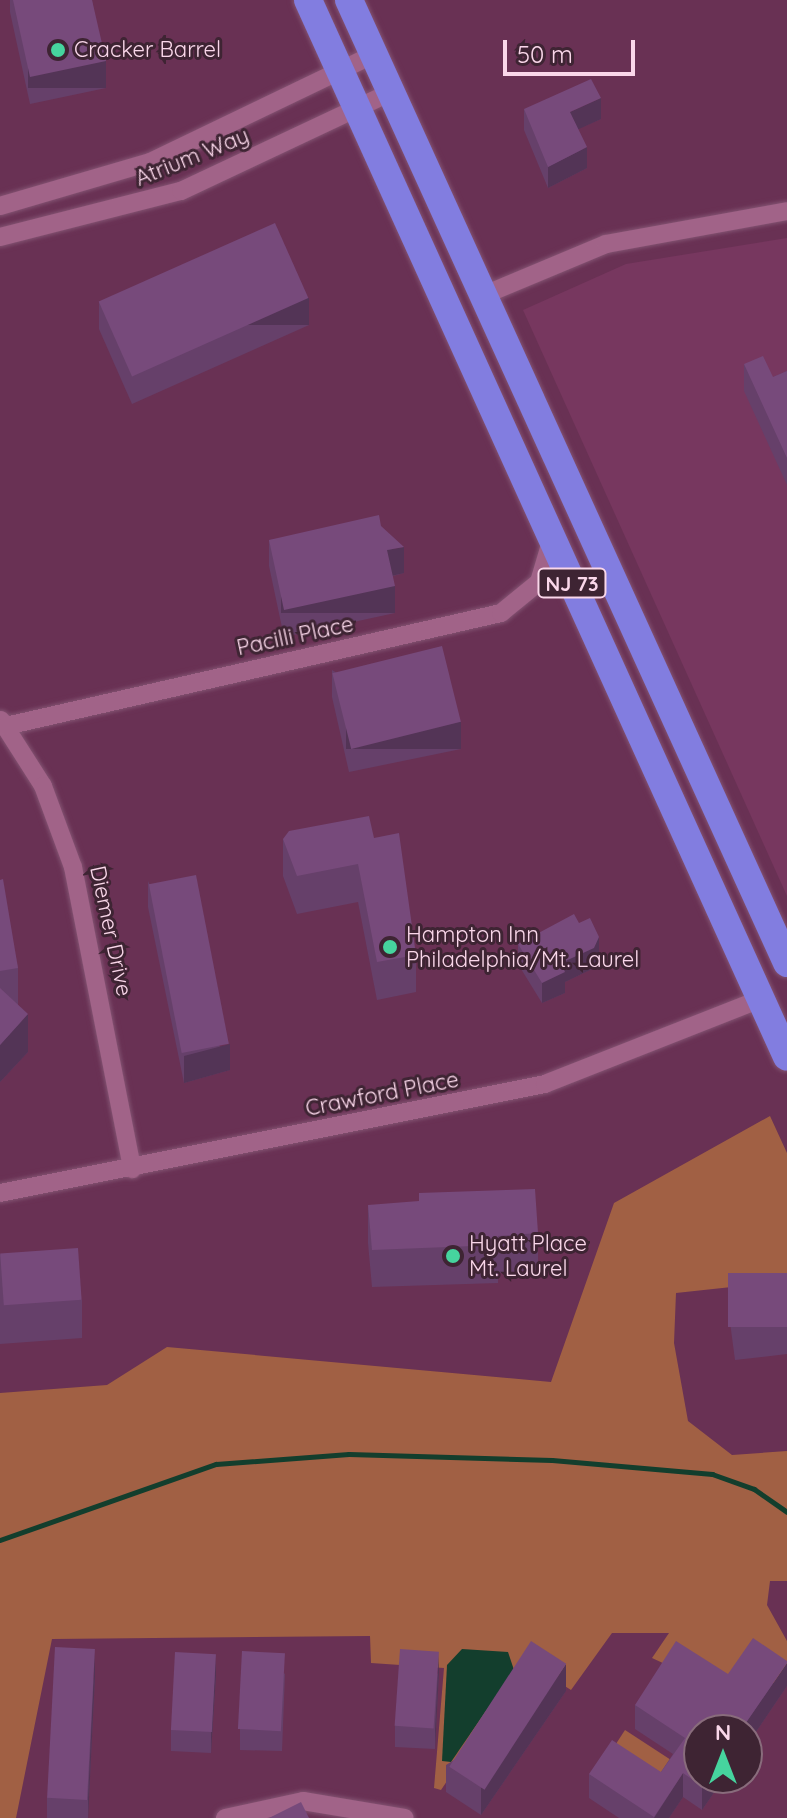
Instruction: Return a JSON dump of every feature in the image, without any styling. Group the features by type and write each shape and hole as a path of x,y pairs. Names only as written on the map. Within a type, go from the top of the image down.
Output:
{"highway":[{"name":"NJ 73","path":"308,0 787,1057"},
{"name":"NJ 73","path":"349,0 787,963"}],"street":[{"name":"Atrium Way","path":"0,206 121,174 374,54"},
{"name":"Atrium Way","path":"0,237 181,191 391,92"},
{"path":"484,295 606,244 787,211"},
{"name":"Pacilli Place","path":"3,723 463,624 524,600 545,569 552,538"},
{"name":"Diemer Drive","path":"3,723 43,786 73,867 132,1169"},
{"name":"Crawford Place","path":"0,1193 545,1084 761,999"},
{"path":"225,1818 303,1801 405,1818"}],"shaded area":[{"path":"787,238 787,896 523,310 626,264"},
{"path":"770,1116 787,1153 787,1281 676,1293 674,1343 688,1421 732,1455 787,1451 787,1581 770,1581 767,1605 787,1641 787,1681 721,1690 652,1658 669,1633 612,1633 571,1690 527,1662 441,1790 434,1788 444,1668 371,1663 370,1636 52,1639 16,1818 0,1818 0,1393 107,1385 167,1347 551,1382 614,1203"},
{"path":"462,1649 508,1652 514,1670 451,1762 442,1761 447,1665"},
{"path":"625,1730 674,1762 658,1788 608,1756"}],"building":[{"name":"Cracker Barrel","path":"13,0 92,0 106,61 30,77"},
{"path":"591,79 601,98 570,112 587,147 548,167 524,109"},
{"path":"275,223 308,298 132,376 99,302"},
{"path":"763,356 773,377 787,371 787,458 744,364"},
{"path":"379,515 381,526 404,547 387,550 395,586 284,610 269,540"},
{"path":"442,646 461,722 351,749 332,673"},
{"path":"369,816 374,838 399,833 416,955 377,962 358,864 297,876 283,839 289,831"},
{"path":"196,875 229,1044 182,1053 149,884"},
{"path":"3,879 18,968 0,971 0,880"},
{"path":"574,914 579,923 590,918 599,937 594,948 561,963 565,972 542,983 518,944"},
{"path":"0,988 28,1014 0,1045"},
{"path":"535,1189 538,1233 498,1236 498,1245 372,1250 368,1205 419,1201 419,1193"},
{"path":"78,1248 82,1300 4,1305 0,1253"},
{"path":"728,1273 787,1273 787,1327 728,1327"},
{"path":"753,1638 787,1661 752,1714 683,1714 683,1737 635,1705 676,1641 728,1674"},
{"path":"531,1641 566,1664 485,1790 449,1767"},
{"path":"55,1647 95,1649 87,1800 47,1798"},
{"path":"400,1649 439,1652 434,1729 395,1726"},
{"path":"242,1651 285,1653 281,1731 238,1729"},
{"path":"175,1652 216,1654 212,1732 171,1730"},
{"path":"612,1740 661,1772 683,1741 683,1773 654,1817 589,1774"},
{"path":"301,1802 309,1818 269,1818"}],"waterway":[{"path":"0,1540 216,1464 349,1454 552,1460 712,1474 754,1489 787,1512"}],"place":[{"name":"Cracker Barrel","path":"58,50"},
{"name":"Hampton Inn Philadelphia/Mt. Laurel","path":"390,947"},
{"name":"Hyatt Place Mt. Laurel","path":"453,1256"}]}
